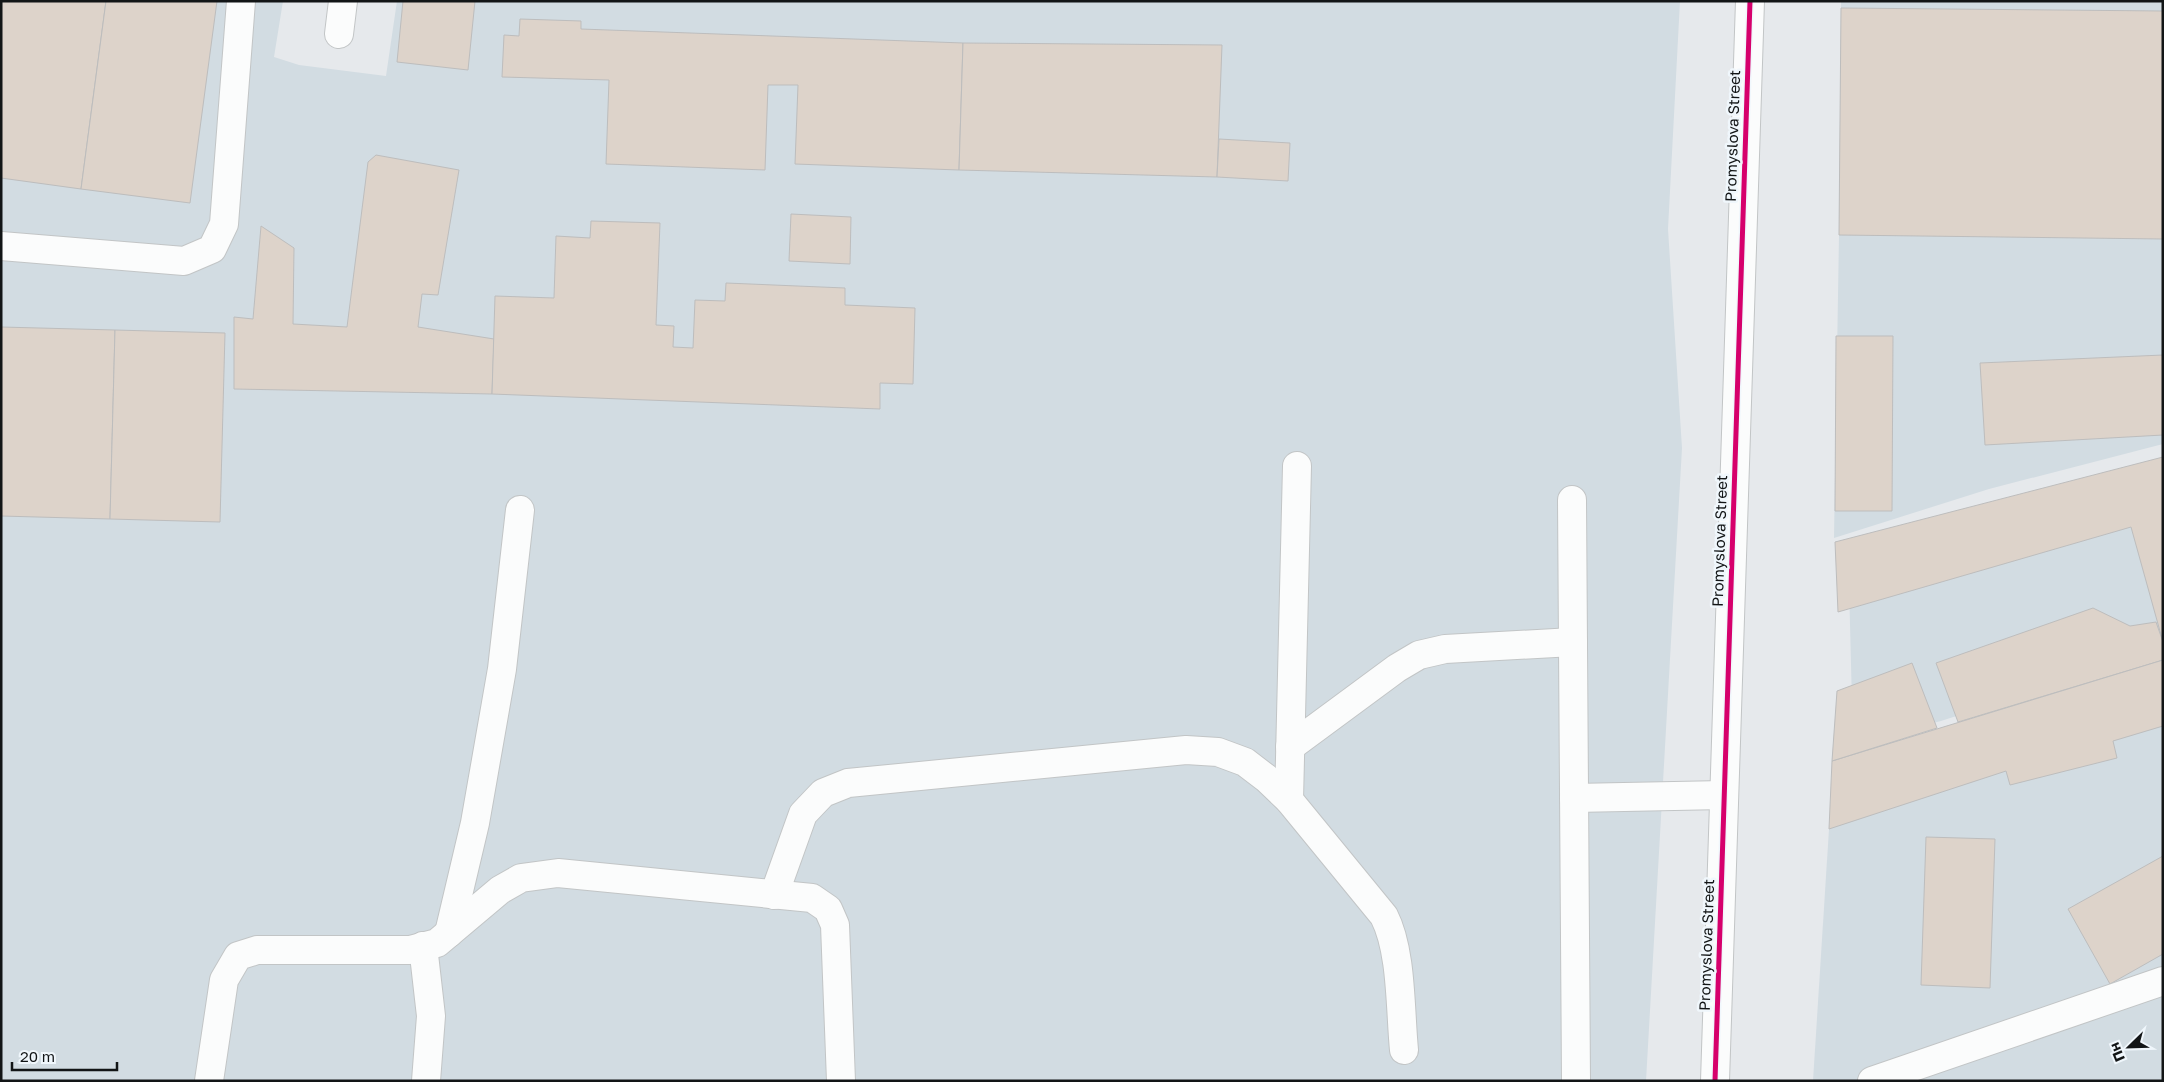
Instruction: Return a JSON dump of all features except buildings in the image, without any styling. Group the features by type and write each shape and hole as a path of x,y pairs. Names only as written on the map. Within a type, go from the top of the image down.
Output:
{"street":[{"path":"1,246 184,261 212,249 224,224 241,1"},
{"path":"339,34 343,1"},
{"name":"Promyslova Street","path":"1715,1081 1750,1"},
{"path":"1289,800 1297,466"},
{"path":"1572,500 1576,1081"},
{"path":"449,933 475,823 498,688 520,510"},
{"path":"1290,748 1397,668 1419,655 1445,649 1573,642"},
{"path":"774,894 803,814 823,793 848,783 1186,750 1218,752 1245,762 1289,800 1384,916 1391,931 1395,948 1404,1050"},
{"path":"1574,798 1724,795"},
{"path":"209,1081 224,980 238,956 257,950 410,950 437,943 500,890 521,878 558,872 812,898 828,909 834,925 841,1081"},
{"path":"423,946 431,1016 426,1081"},
{"path":"1872,1081 2163,981"}],"shaded area":[{"path":"1,1 283,1 274,57 299,65 386,76 397,1 1680,1 1668,229 1682,448 1646,1081 1,1081"},
{"path":"1841,1 2163,1 2163,444 1989,489 1834,538"},
{"path":"2163,466 2163,649 1941,721 1853,743 1848,545"},
{"path":"2163,662 2163,1081 1813,1081 1829,829 1838,766"}],"cycle path":[{"path":"1715,1081 1750,1"}]}
